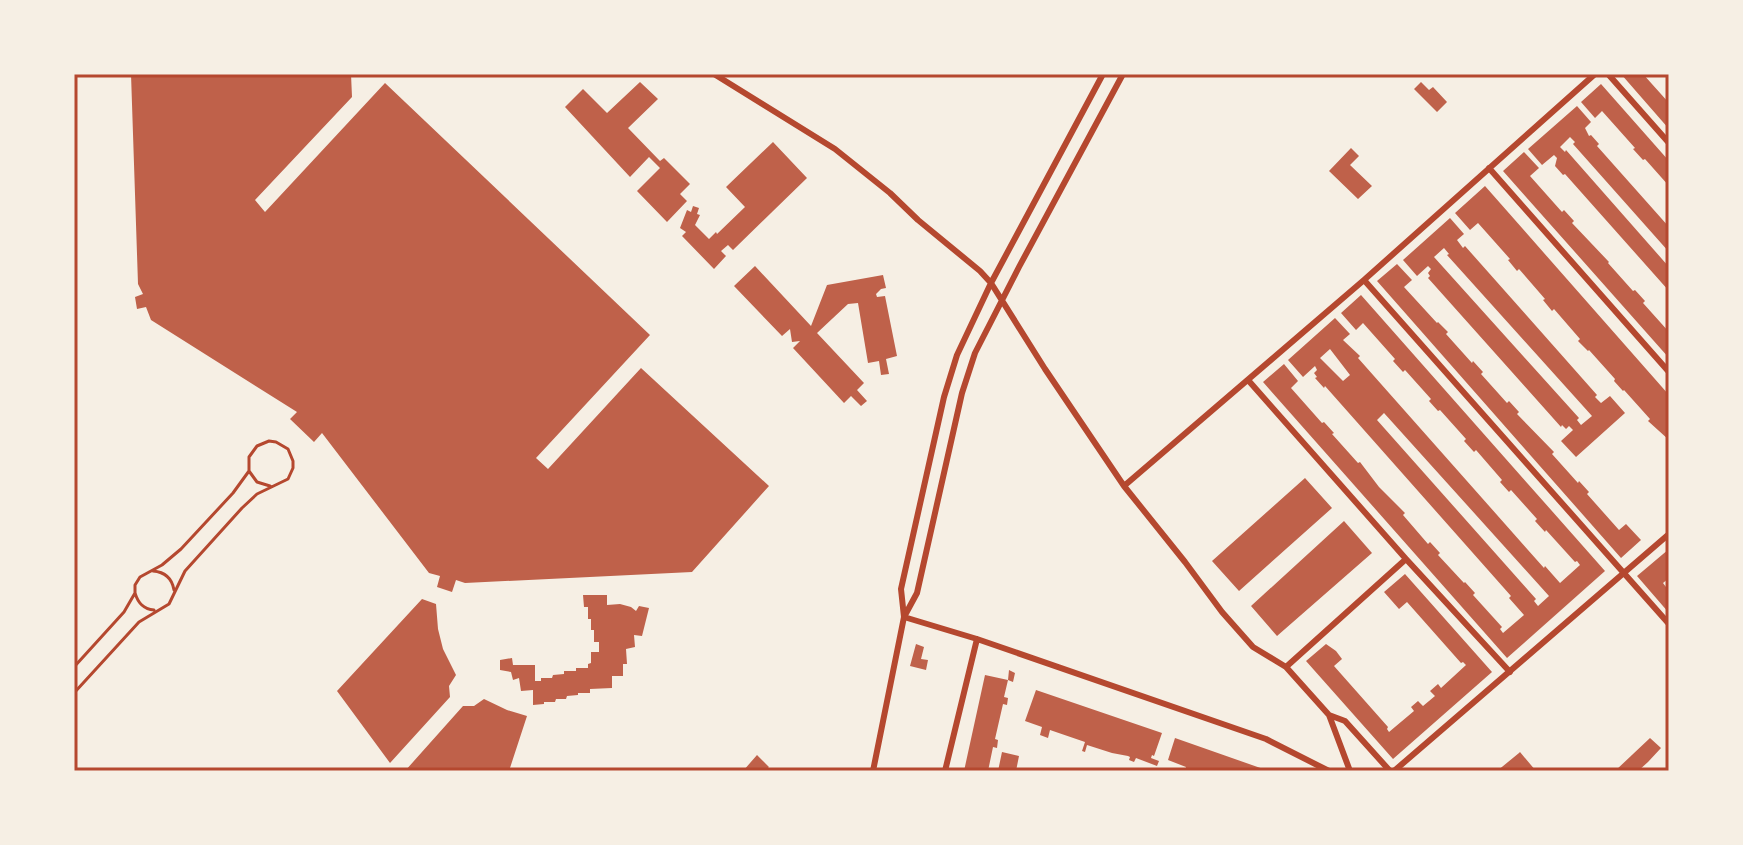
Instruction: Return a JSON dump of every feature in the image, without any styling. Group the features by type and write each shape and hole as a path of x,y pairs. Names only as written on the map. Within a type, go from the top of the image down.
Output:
{"street":[{"path":"714,74 835,149 890,193 991,283 1124,486 1222,612 1253,647 1286,667 1329,715 1350,771"},
{"path":"904,617 901,589 947,385 966,334 991,283 1103,74"},
{"path":"873,771 904,617 917,593 975,353 1123,74"},
{"path":"1124,486 1364,280 1595,74"},
{"path":"1608,74 1669,143"},
{"path":"1489,168 1669,372"},
{"path":"1364,280 1669,624"},
{"path":"1248,380 1510,672"},
{"path":"1329,715 1345,721 1392,771 1669,534"},
{"path":"1286,667 1406,559"},
{"path":"904,617 977,639 1266,739 1329,771"},
{"path":"945,771 977,639"}],"lane":[{"path":"269,441 282,444 292,454 293,468 288,479 277,486 270,486 257,482 249,471 249,457 257,446 269,441"},
{"path":"74,667 124,612 135,593 137,581 181,549 249,471"},
{"path":"74,693 139,622 169,604 181,578 197,557 242,508 270,486"},
{"path":"152,571 171,579 174,594"},
{"path":"135,593 144,608 158,610"}],"building":[{"path":"131,74 351,74 352,97 255,200 265,212 385,83 650,335 536,458 548,469 641,368 769,486 692,572 465,583 456,580 452,592 437,587 440,576 429,573 322,433 314,442 290,419 297,412 151,320 146,307 137,309 135,297 143,294 138,284"},
{"path":"1621,74 1643,74 1669,103 1669,129"},
{"path":"640,82 658,99 628,128 660,161 664,158 690,184 680,194 687,201 667,222 637,191 660,168 649,157 630,177 565,107 583,89 607,113"},
{"path":"1421,82 1429,90 1433,87 1447,102 1437,112 1414,89"},
{"path":"1601,84 1669,161 1669,186 1602,111 1595,118 1581,102"},
{"path":"1577,106 1591,122 1585,128 1589,136 1669,227 1669,252 1570,137 1560,147 1566,150 1669,267 1669,291 1555,166 1557,158 1554,155 1542,165 1528,149"},
{"path":"773,142 807,178 733,250 728,245 721,251 726,256 714,269 682,236 686,232 680,228 687,210 691,212 693,206 699,208 697,214 700,215 695,225 709,239 717,234 745,207 726,187"},
{"path":"1351,148 1359,156 1350,165 1372,186 1358,199 1329,171"},
{"path":"1524,152 1539,168 1530,176 1574,221 1572,223 1645,301 1643,303 1669,332 1669,358 1503,171"},
{"path":"1485,186 1669,395 1669,440 1648,421 1650,419 1578,341 1580,339 1554,309 1552,311 1478,223 1470,230 1455,213"},
{"path":"1450,218 1464,234 1457,240 1463,248 1465,246 1597,395 1595,397 1601,403 1610,396 1625,413 1576,457 1561,441 1573,430 1569,426 1566,429 1561,427 1428,278 1431,269 1428,266 1417,276 1403,260","holes":["1444,248 1447,255 1592,416 1581,425 1577,420 1579,418 1434,257"]},
{"path":"1397,264 1412,280 1404,287 1448,332 1446,334 1483,372 1481,374 1507,403 1509,401 1519,412 1517,414 1554,452 1552,454 1589,492 1587,494 1619,530 1626,524 1641,540 1621,558 1377,281"},
{"path":"755,266 811,326 827,285 883,275 886,288 876,294 877,297 885,296 897,356 886,359 889,374 881,375 879,361 868,363 858,303 848,304 817,333 864,383 857,390 867,401 861,406 851,396 844,403 793,348 800,341 792,342 790,329 782,336 734,286"},
{"path":"1361,295 1605,571 1507,658 1263,382 1284,364 1298,381 1291,388 1475,593 1473,595 1502,627 1503,633 1524,615 1509,598 1511,596 1315,378 1315,366 1303,377 1288,360 1335,318 1350,334 1343,340 1360,356 1358,358 1544,568 1560,583 1580,565 1500,482 1502,480 1464,441 1466,439 1429,401 1431,399 1405,370 1403,372 1393,361 1395,359 1363,323 1356,330 1341,313","holes":["1330,349 1350,375 1343,381 1320,358","1384,413 1549,596 1538,606 1534,601 1536,599 1377,420"]},
{"path":"1305,478 1332,508 1239,591 1212,561"},
{"path":"1344,521 1372,553 1277,636 1251,606"},
{"path":"1669,549 1669,578 1663,583 1669,586 1669,613 1637,576"},
{"path":"1405,574 1492,672 1393,759 1306,661 1326,644 1336,651 1342,659 1334,666 1388,727 1389,732 1414,711 1411,707 1418,701 1423,706 1435,696 1430,691 1438,684 1441,688 1466,665 1407,602 1399,609 1384,592"},
{"path":"583,595 607,595 607,605 620,604 636,611 639,606 649,608 642,636 634,635 635,647 626,649 627,664 623,664 623,676 612,676 612,688 590,689 590,693 578,693 566,699 556,699 555,702 533,705 533,690 521,691 519,678 513,680 511,672 500,670 500,660 512,658 513,665 535,665 535,681 564,674 564,671 576,671 576,668 588,668 591,652 599,652 599,642 594,642 594,630 591,630 591,619 588,619 588,607 584,607"},
{"path":"422,599 436,604 443,649 456,675 449,686 450,697 390,763 337,691"},
{"path":"916,644 924,647 921,659 928,660 926,670 910,666"},
{"path":"1009,670 1015,673 1013,682 1008,680"},
{"path":"985,675 1008,680 1004,697 1008,698 1007,705 1003,704 995,739 998,740 997,748 993,747 988,771 964,771"},
{"path":"1036,690 1162,733 1151,758 1159,761 1157,766 1136,758 1134,762 1128,756 1087,745 1085,752 1082,751 1085,742 1050,730 1048,738 1040,735 1042,727 1025,721"},
{"path":"484,699 527,716 509,771 405,771 463,706 474,706"},
{"path":"1175,738 1269,771 1185,771 1186,767 1168,760"},
{"path":"1650,738 1661,748 1648,762 1638,771 1615,771"},
{"path":"1002,752 1019,756 1016,771 998,771"},
{"path":"1519,753 1536,771 1497,771"},
{"path":"757,755 769,767 765,771 743,771"}]}
